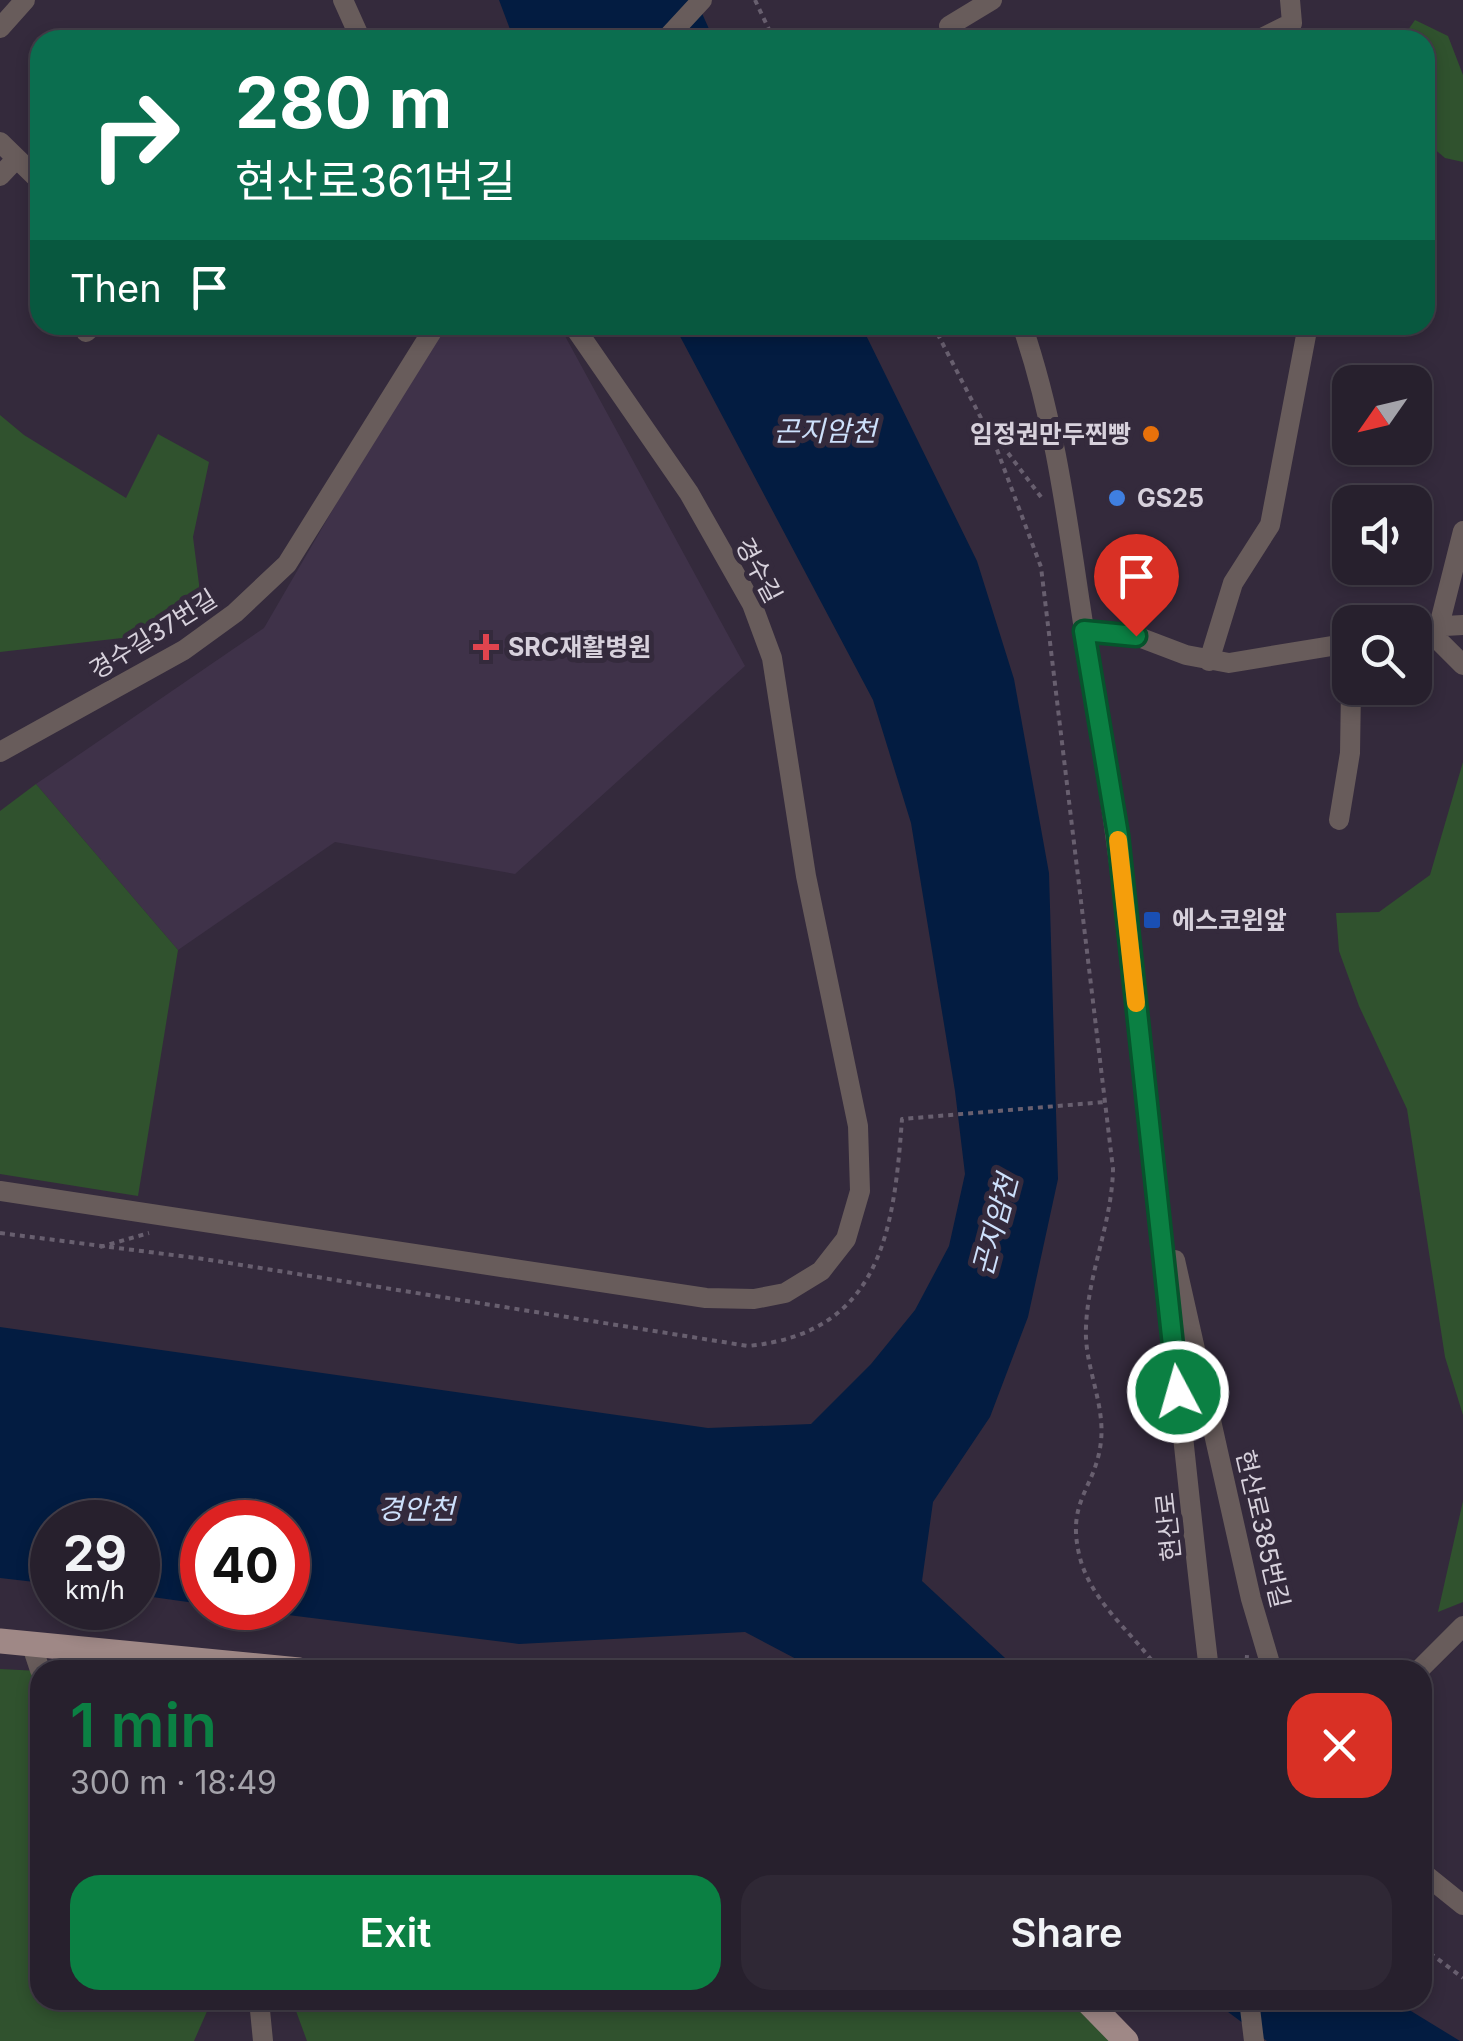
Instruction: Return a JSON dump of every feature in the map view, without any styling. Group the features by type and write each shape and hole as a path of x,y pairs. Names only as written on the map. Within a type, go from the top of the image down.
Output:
{"main road":[{"path":"0,1641 196,1660"},
{"path":"1096,2010 1126,2041"}],"street":[{"path":"0,28 26,0"},
{"path":"343,0 356,30"},
{"path":"674,30 702,0"},
{"path":"949,30 954,0"},
{"path":"953,30 992,0"},
{"path":"1277,30 1292,22 1290,0"},
{"path":"0,142 30,172"},
{"path":"0,176 16,160"},
{"name":"경수길37번길","path":"0,752 184,650 235,613 286,564 430,335"},
{"name":"경수길","path":"0,1191 706,1298 754,1299 785,1293 821,1271 846,1239 860,1191 858,1126 806,876 772,658 752,604 689,494 580,335"},
{"name":"현산로","path":"1025,335 1056,454 1118,835 1208,1660"},
{"path":"1208,661 1233,583 1270,524 1306,335"},
{"path":"1432,612 1463,530"},
{"path":"1432,628 1463,625"},
{"path":"1084,631 1136,636 1208,661 1253,660 1332,647"},
{"path":"1432,634 1463,665"},
{"path":"1339,820 1350,753 1351,705"},
{"name":"현산로385번길","path":"1153,1165 1251,1599 1269,1660"},
{"path":"1429,1660 1463,1626"},
{"path":"31,1644 37,1660"},
{"path":"1432,1880 1463,1906"},
{"path":"260,2010 264,2041"},
{"path":"1249,2010 1254,2041"}],"path":[{"path":"755,0 769,30"},
{"path":"938,335 982,420 1042,566 1105,1102 1112,1209 1086,1326 1102,1434 1073,1519 1080,1561 1096,1595 1151,1660"},
{"path":"982,420 1048,510"},
{"path":"913,1119 1105,1102"},
{"path":"96,1248 161,1230 179,1218"},
{"path":"0,1233 204,1259 748,1346"},
{"path":"1432,1955 1463,1978"}],"shaded area":[{"name":"SRC재활병원","path":"434,335 564,335 745,666 515,874 335,842 178,950 36,784 264,628"}],"green space":[{"path":"1415,20 1448,36 1463,75 1463,162 1445,158 1435,150 1435,30 1408,30"},
{"path":"0,415 24,435 126,498 158,434 209,462 193,537 200,592 148,635 0,652"},
{"path":"1463,762 1463,1415 1445,1357 1407,1109 1359,1006 1339,951 1336,913 1379,912 1430,875"},
{"path":"36,784 178,950 138,1196 0,1174 0,811"},
{"path":"1463,1501 1463,1602 1438,1612"},
{"path":"0,1669 30,1670 30,2010 208,2010 194,2041 0,2041"},
{"path":"296,2010 1114,2010 1118,2041 307,2041"}],"water":[{"path":"499,0 696,0 710,30 510,30"},
{"path":"679,335 866,335 977,561 1014,679 1049,873 1058,1179 1028,1317 990,1417 933,1502 922,1581 1007,1660 798,1660 745,1632 519,1644 310,1618 310,1500 180,1500 180,1601 160,1598 160,1500 30,1500 30,1581 0,1578 0,1327 708,1428 811,1424 871,1364 915,1310 949,1246 965,1174 911,823 873,700"},
{"path":"1225,2010 1409,2010 1460,2041 1267,2041"}],"slow traffic":[{"path":"1118,840 1136,1003"}],"place":[{"name":"임정권만두찐빵","path":"1151,434"},
{"name":"GS25","path":"1117,498"},
{"name":"SRC재활병원","path":"486,647"},
{"name":"에스코윈앞","path":"1152,920"}],"route":[{"path":"1136,636 1084,631 1118,835 1178,1392"}],"water label":[{"name":"곤지암천","path":"825,431"},
{"name":"곤지암천","path":"995,1225"},
{"name":"경안천","path":"416,1509"}]}
